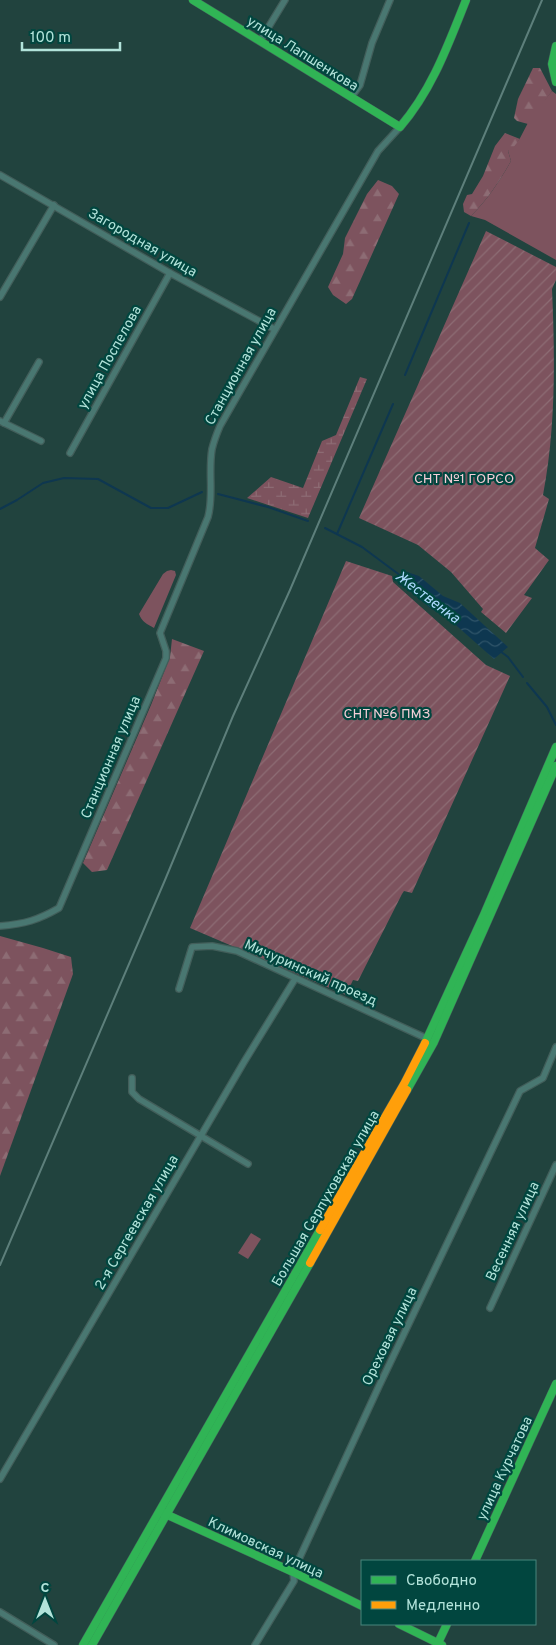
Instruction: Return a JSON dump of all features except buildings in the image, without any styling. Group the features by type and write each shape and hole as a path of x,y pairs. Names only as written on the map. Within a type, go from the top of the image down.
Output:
{"main road":[{"name":"улица Лапшенкова","path":"193,0 400,127"},
{"name":"Станционная улица","path":"400,127 424,97 466,0"},
{"path":"556,46 551,67 556,82"},
{"name":"Большая Серпуховская улица","path":"92,1645 162,1513 428,1039 556,747"},
{"name":"Большая Серпуховская улица","path":"83,1645 368,1163 434,1042 556,766"},
{"name":"улица Курчатова","path":"475,1560 556,1384"},
{"name":"Климовская улица","path":"162,1513 293,1572 361,1606"},
{"path":"400,1625 440,1644 447,1625"}],"street":[{"path":"260,41 285,0"},
{"path":"351,97 360,85 372,42 390,0"},
{"name":"Станционная улица","path":"0,926 28,923 43,918 59,908 166,658 160,633 208,517 212,503 212,449 220,426 274,329 378,151 400,127"},
{"name":"Загородная улица","path":"0,175 170,273 274,329"},
{"path":"0,297 54,205"},
{"name":"улица Поспелова","path":"70,453 170,273"},
{"path":"39,362 2,422 42,441"},
{"name":"Мичуринский проезд","path":"179,989 192,947 212,946 237,951 428,1039"},
{"name":"2-я Сергеевская улица","path":"0,1479 244,1062 295,979"},
{"name":"Ореховая улица","path":"255,1645 294,1581 293,1572 379,1386 520,1091 543,1078 556,1047"},
{"path":"132,1078 132,1092 138,1099 248,1164"},
{"name":"Весенняя улица","path":"490,1308 556,1165"},
{"path":"0,1612 54,1645"}],"green space":[{"path":"533,68 540,68 552,91 528,124 517,121 514,118 518,99"},
{"path":"552,91 556,94 556,260 485,220 471,216 498,183 511,161 508,151 519,140 531,117"},
{"path":"505,133 520,139 508,151 511,161 493,190 471,216 464,212 463,204 467,195 472,194 483,176 495,146"},
{"path":"378,180 392,186 399,194 352,299 346,304 333,295 328,287 343,254 345,238 367,194"},
{"name":"СНТ №1 ГОРСО","path":"486,231 556,267 556,280 552,289 554,392 550,444 543,495 549,499 535,548 549,560 524,595 532,598 506,633 481,612 483,609 451,572 418,545 359,518"},
{"path":"360,377 367,379 308,518 247,498 271,477 303,488 322,441 336,435"},
{"name":"СНТ №6 ПМЗ","path":"346,561 392,576 393,582 486,665 510,676 412,893 404,891 402,894 358,981 353,980 346,995 190,928"},
{"path":"171,570 175,571 176,575 154,628 143,621 139,614 163,574"},
{"path":"172,639 204,651 107,870 92,872 83,863 151,705 170,657"},
{"path":"0,936 71,957 73,974 0,1176"},
{"path":"251,1233 261,1239 248,1259 238,1253"}],"water":[{"path":"407,572 419,576 443,596 460,603 508,647 494,659 449,619 430,608 410,591 398,584 397,578"}],"waterway":[{"path":"405,375 469,223"},
{"path":"337,534 393,404"},
{"name":"Жественка","path":"0,509 43,483 64,478 98,479 151,508 168,508 202,492"},
{"name":"Жественка","path":"218,494 268,507 308,521"},
{"name":"Жественка","path":"325,528 362,547 401,576"},
{"name":"Жественка","path":"500,651 508,657 523,677"},
{"name":"Жественка","path":"527,683 547,707 556,725"}],"railway":[{"path":"0,1265 233,716 290,590 542,0"}],"traffic: fast":[{"path":"193,0 400,127 430,82 446,50 466,0"},
{"path":"556,46 552,64 556,82"},
{"path":"425,1043 483,917 556,747"},
{"path":"407,1090 434,1042 556,766"},
{"path":"83,1645 320,1230"},
{"path":"92,1645 310,1263"},
{"path":"475,1560 556,1384"},
{"path":"161,1512 293,1572 361,1606"},
{"path":"401,1625 442,1645"},
{"path":"438,1643 447,1625"}],"traffic: slow":[{"path":"320,1230 404,1084 425,1043"},
{"path":"310,1263 407,1090"}]}
